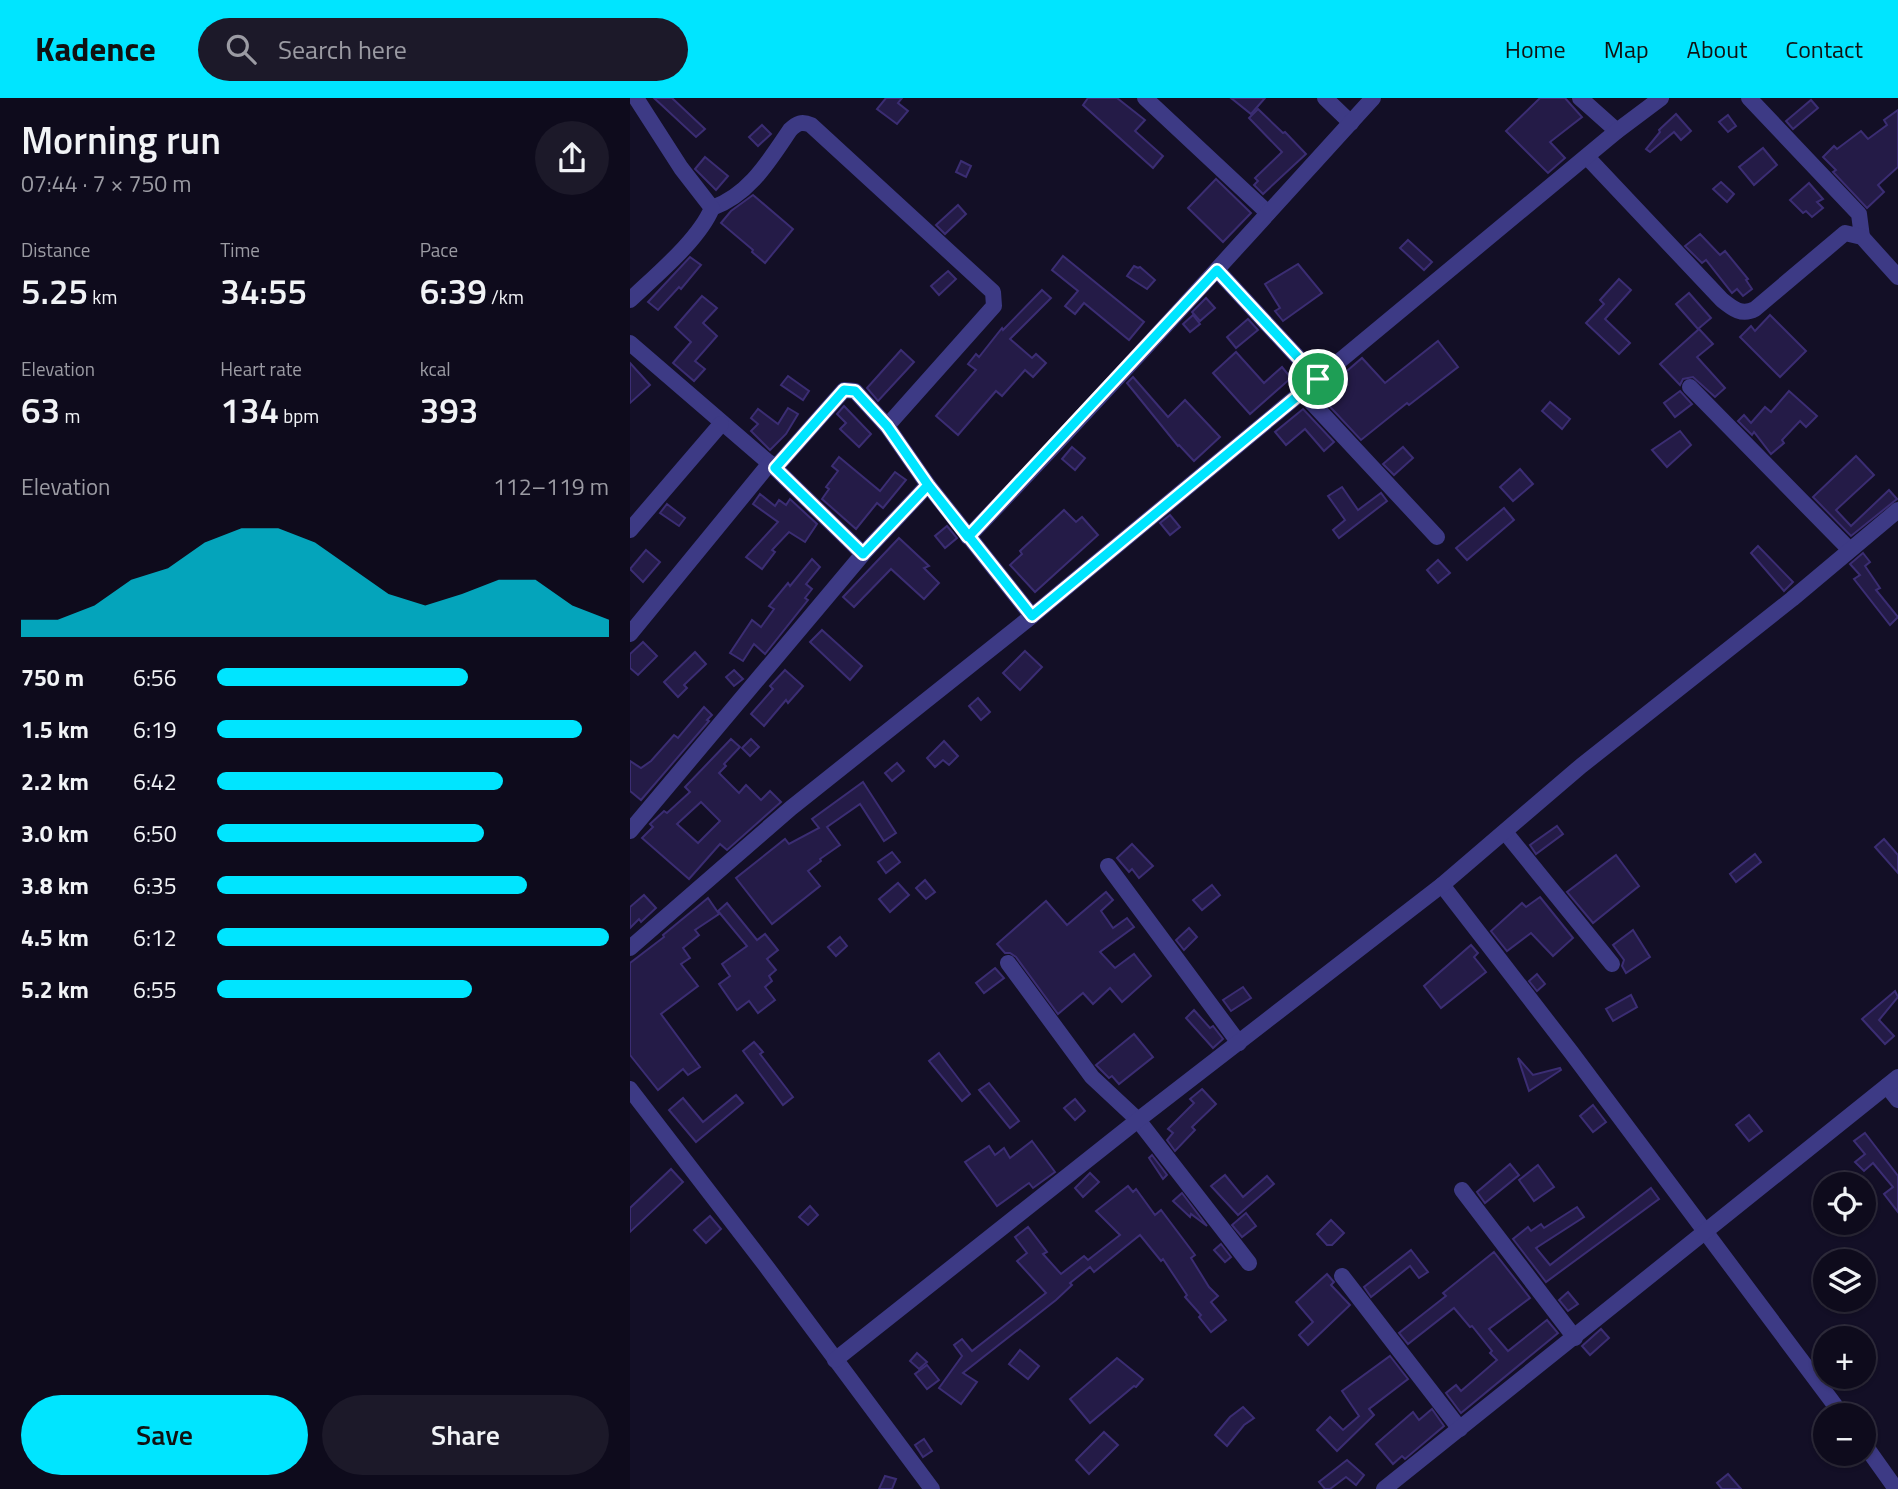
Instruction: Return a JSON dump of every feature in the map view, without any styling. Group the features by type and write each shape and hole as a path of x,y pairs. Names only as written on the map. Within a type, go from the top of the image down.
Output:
{"street":[{"path":"636,98 681,168 712,208"},
{"path":"1145,98 1268,213"},
{"path":"1325,98 1351,122"},
{"path":"968,537 1373,98"},
{"path":"1580,98 1617,131"},
{"path":"630,948 790,808 1032,616 1617,131 1661,98"},
{"path":"1749,98 1859,214 1862,237 1898,277"},
{"path":"630,300 689,242 712,208 729,202 749,185 790,130 805,122 993,292 994,306 887,426"},
{"path":"1587,156 1722,300 1739,312 1755,309 1845,233 1862,237"},
{"path":"1217,270 1318,379"},
{"path":"630,343 772,466 863,554"},
{"path":"1690,387 1849,549"},
{"path":"630,634 772,466 846,390 855,391 887,426 928,485 1032,616"},
{"path":"1302,392 1437,537"},
{"path":"630,530 721,424"},
{"path":"630,831 863,554 928,485"},
{"path":"835,1360 1138,1120 1442,885 1581,766 1792,599 1898,510"},
{"path":"1505,832 1612,964"},
{"path":"1108,866 1239,1043"},
{"path":"1442,885 1571,1052 1833,1403"},
{"path":"1007,963 1092,1077 1138,1120 1248,1263"},
{"path":"1384,1489 1893,1081 1898,1100"},
{"path":"630,1089 932,1489"},
{"path":"1462,1190 1575,1338"},
{"path":"1342,1276 1460,1429"},
{"path":"1876,1461 1896,1489"}],"building":[{"path":"654,98 672,98 705,129 696,137"},
{"path":"886,98 902,98 898,103 908,111 897,124 877,109"},
{"path":"1088,98 1117,98 1145,120 1135,131 1163,156 1153,168 1083,105"},
{"path":"1231,98 1265,98 1251,114"},
{"path":"1540,98 1565,98 1582,117 1550,142 1565,158 1548,173 1506,131"},
{"path":"1811,100 1818,108 1793,129 1786,121"},
{"path":"1258,109 1306,154 1263,194 1254,185 1258,181 1255,178 1282,152 1249,118"},
{"path":"1898,110 1898,167 1878,185 1884,192 1867,208 1833,172 1836,170 1823,157 1834,146 1837,149 1861,131 1868,139 1887,125 1884,120"},
{"path":"1676,114 1691,131 1681,140 1674,132 1650,152 1646,149 1659,130"},
{"path":"1728,115 1736,126 1728,132 1719,122"},
{"path":"762,125 771,134 758,146 749,137"},
{"path":"1763,148 1777,165 1754,185 1739,167"},
{"path":"705,157 728,176 716,190 695,169"},
{"path":"961,161 971,166 966,177 956,172"},
{"path":"1216,179 1251,213 1223,242 1188,208"},
{"path":"1721,182 1734,194 1727,202 1713,189"},
{"path":"1809,183 1823,199 1817,202 1823,208 1812,217 1806,211 1803,213 1790,200"},
{"path":"753,195 793,229 765,263 721,223 731,211"},
{"path":"958,205 966,214 945,234 936,225"},
{"path":"1700,234 1720,255 1725,251 1748,279 1746,280 1752,289 1743,296 1737,289 1732,293 1706,260 1702,263 1685,246"},
{"path":"1408,240 1432,262 1424,270 1400,248"},
{"path":"1063,256 1144,322 1129,340 1084,303 1075,314 1065,306 1078,291 1052,270"},
{"path":"690,257 701,265 681,289 679,287 658,310 648,302"},
{"path":"1298,264 1322,293 1283,321 1275,311 1280,308 1265,284"},
{"path":"1134,266 1140,267 1155,280 1147,289 1127,276"},
{"path":"948,271 956,279 939,295 931,286"},
{"path":"1619,279 1631,290 1605,319 1630,343 1619,354 1586,323 1604,304 1600,300"},
{"path":"1042,290 1051,298 1010,339 1032,358 1036,354 1046,363 1033,377 1025,370 1002,396 996,391 958,435 936,416 976,370 968,364 976,354 979,357 1002,328 1003,330"},
{"path":"1689,293 1711,318 1698,329 1676,304"},
{"path":"702,296 717,308 703,323 717,336 695,361 705,369 694,381 673,363 691,342 675,327"},
{"path":"1206,298 1215,308 1200,321 1192,312"},
{"path":"1193,315 1200,324 1190,332 1183,324"},
{"path":"1770,315 1806,351 1780,377 1740,337 1751,326 1755,331"},
{"path":"1248,319 1258,330 1236,348 1227,337"},
{"path":"1699,329 1713,344 1697,357 1725,388 1715,397 1693,377 1683,379 1680,385 1660,364"},
{"path":"1438,341 1458,367 1361,440 1319,395 1362,358 1385,383"},
{"path":"901,350 914,362 878,401 867,388"},
{"path":"1236,352 1264,383 1282,367 1291,378 1250,414 1213,373"},
{"path":"630,363 650,385 630,403"},
{"path":"788,376 809,391 803,400 781,385"},
{"path":"1133,377 1168,417 1185,400 1220,437 1194,461 1178,446 1127,383"},
{"path":"1680,391 1692,404 1675,417 1664,403"},
{"path":"1789,391 1817,416 1806,427 1800,421 1782,440 1784,443 1771,454 1754,432 1752,435 1738,421 1744,415 1751,423 1765,407 1771,412"},
{"path":"1550,402 1570,419 1562,429 1542,411"},
{"path":"844,406 871,434 859,447 840,429 846,423 837,414"},
{"path":"788,408 798,414 786,434 770,450 751,431 758,424 751,418 758,409 778,424"},
{"path":"1303,409 1334,442 1324,451 1305,429 1286,445 1275,432"},
{"path":"1680,431 1691,445 1667,467 1652,450"},
{"path":"1072,447 1085,458 1075,470 1062,459"},
{"path":"1403,447 1413,458 1394,475 1383,464"},
{"path":"1856,456 1874,475 1836,510 1851,526 1889,490 1897,499 1851,536 1813,497"},
{"path":"839,457 880,491 895,472 906,480 883,508 877,503 856,529 822,499 829,489 826,487 838,471 832,466"},
{"path":"1520,469 1533,484 1513,501 1500,487"},
{"path":"1342,487 1358,510 1381,493 1387,501 1339,538 1333,530 1345,520 1328,496"},
{"path":"760,494 775,506 779,500 786,505 790,499 817,524 805,542 789,532 772,550 775,552 762,569 746,557 778,522 753,504"},
{"path":"667,504 685,518 679,526 660,513"},
{"path":"1504,508 1514,520 1467,560 1456,548"},
{"path":"1064,510 1076,522 1082,517 1098,535 1035,592 1010,565 1022,554 1020,551"},
{"path":"1170,515 1180,527 1170,535 1160,523"},
{"path":"947,526 957,538 945,548 935,536"},
{"path":"899,538 929,566 924,568 939,583 924,599 891,569 854,607 843,597"},
{"path":"1758,546 1793,582 1784,591 1751,553"},
{"path":"646,550 660,562 643,582 630,569"},
{"path":"1863,553 1870,562 1865,566 1880,588 1876,590 1898,617 1890,625 1854,579 1860,575 1850,564"},
{"path":"812,559 820,567 806,584 812,589 805,598 808,600 765,654 754,644 743,661 730,653 752,620 761,627 774,609 769,606"},
{"path":"1438,560 1450,573 1438,583 1427,570"},
{"path":"822,630 862,666 850,680 810,642"},
{"path":"643,642 657,656 638,675 630,668 630,654"},
{"path":"1025,651 1042,667 1020,690 1003,673"},
{"path":"695,652 706,664 684,685 687,688 678,697 664,682"},
{"path":"734,670 743,679 734,686 726,677"},
{"path":"785,670 803,686 788,703 786,700 764,726 751,714 773,689 770,686"},
{"path":"978,698 990,712 981,720 969,706"},
{"path":"704,707 712,715 707,720 709,721 641,800 630,791 630,761 641,768 651,761 674,735 678,738"},
{"path":"731,739 740,747 719,773 739,793 746,785 761,800 770,791 781,802 727,850 720,844 689,879 642,838 653,827 650,824 690,792 685,787","holes":["701,802 720,821 698,843 677,824"]},
{"path":"751,739 759,747 750,756 742,748"},
{"path":"944,741 958,756 949,765 943,760 935,767 927,758"},
{"path":"897,763 904,771 892,781 885,773"},
{"path":"863,782 896,833 884,841 860,804 827,827 840,845 808,871 820,886 772,924 736,878 785,839 789,844 819,828 812,819"},
{"path":"1557,826 1563,834 1536,854 1530,845"},
{"path":"1884,839 1898,855 1898,873 1875,847"},
{"path":"1132,844 1153,866 1139,878 1132,869 1129,872 1117,858"},
{"path":"892,852 900,862 886,873 878,862"},
{"path":"1755,854 1761,862 1736,882 1730,874"},
{"path":"1616,855 1639,886 1593,923 1567,892"},
{"path":"925,880 935,892 926,899 916,888"},
{"path":"898,883 909,895 890,912 879,899"},
{"path":"1212,885 1220,895 1202,910 1193,900"},
{"path":"1106,892 1113,900 1101,911 1113,928 1127,918 1134,927 1100,952 1115,968 1134,954 1151,976 1122,1002 1110,988 1093,1004 1083,993 1058,1014 1016,957 1005,953 997,944 1046,901 1067,925"},
{"path":"644,895 656,908 630,928 630,907"},
{"path":"1540,897 1573,938 1553,956 1531,933 1507,951 1491,931 1522,903 1526,907"},
{"path":"708,898 719,914 695,930 699,935 683,948 690,958 681,964 698,986 661,1014 700,1067 688,1075 683,1069 658,1090 630,1055 630,963"},
{"path":"727,903 757,940 765,934 778,950 767,959 776,970 769,976 772,981 765,987 775,1000 758,1013 749,1001 737,1010 719,984 730,976 722,964 747,946 718,911"},
{"path":"1189,928 1197,937 1184,950 1176,940"},
{"path":"1633,930 1650,957 1626,973 1622,966 1624,960 1613,945"},
{"path":"840,937 847,946 836,956 828,947"},
{"path":"1471,945 1478,953 1474,957 1486,972 1441,1008 1424,986"},
{"path":"995,968 1004,978 984,993 976,983"},
{"path":"1537,974 1545,984 1537,991 1529,981"},
{"path":"1243,987 1251,998 1231,1011 1223,1000"},
{"path":"1895,991 1898,997 1879,1020 1894,1036 1885,1044 1862,1019"},
{"path":"1631,995 1637,1007 1613,1021 1606,1009"},
{"path":"1194,1010 1210,1028 1213,1026 1223,1039 1213,1048 1186,1018"},
{"path":"1134,1034 1153,1057 1119,1084 1096,1065"},
{"path":"754,1042 793,1097 783,1105 743,1051"},
{"path":"939,1053 970,1094 962,1101 929,1061"},
{"path":"1518,1058 1533,1075 1560,1068 1561,1070 1529,1091"},
{"path":"989,1083 1019,1121 1010,1128 979,1090"},
{"path":"1202,1089 1216,1104 1192,1127 1195,1130 1175,1151 1167,1140 1173,1133 1168,1129 1194,1103 1190,1099"},
{"path":"736,1095 743,1103 696,1142 669,1110 683,1098 703,1122"},
{"path":"1075,1099 1085,1111 1075,1120 1064,1108"},
{"path":"1593,1105 1606,1122 1593,1132 1580,1116"},
{"path":"1749,1115 1762,1131 1749,1141 1736,1125"},
{"path":"1865,1133 1898,1176 1898,1212 1884,1194 1893,1187 1873,1163 1864,1171 1855,1162 1865,1154 1854,1141"},
{"path":"1032,1141 1055,1172 1033,1188 1029,1183 997,1206 965,1162 989,1146 995,1155 1004,1148 1010,1158"},
{"path":"1152,1155 1167,1175 1163,1179 1149,1158"},
{"path":"1510,1164 1519,1175 1485,1203 1477,1192"},
{"path":"1538,1165 1554,1187 1534,1201 1519,1180"},
{"path":"671,1169 683,1182 630,1232 630,1208"},
{"path":"1090,1173 1099,1182 1083,1197 1075,1188"},
{"path":"1225,1175 1243,1197 1267,1176 1274,1184 1238,1215 1211,1186"},
{"path":"1128,1186 1133,1192 1136,1189 1155,1215 1161,1210 1195,1255 1191,1258 1209,1287 1218,1296 1211,1302 1226,1320 1211,1332 1199,1317 1201,1315 1185,1297 1187,1295 1163,1259 1161,1261 1140,1235 1094,1272 1090,1267 1070,1283 1072,1285 1056,1300 963,1373 977,1382 961,1404 939,1388 962,1356 954,1345 962,1339 972,1351 1046,1293 1017,1261 1027,1253 1015,1237 1028,1227 1047,1252 1043,1254 1061,1274 1084,1256 1088,1260 1120,1235 1096,1211"},
{"path":"1651,1188 1659,1199 1546,1282 1513,1239 1528,1227 1531,1231 1541,1224 1544,1228 1577,1207 1584,1217 1536,1248 1550,1265"},
{"path":"1182,1193 1207,1226 1191,1214 1190,1217 1173,1201"},
{"path":"810,1206 818,1215 808,1225 799,1217"},
{"path":"1246,1213 1256,1226 1242,1237 1232,1225"},
{"path":"710,1216 721,1229 706,1243 694,1230"},
{"path":"1331,1220 1344,1233 1332,1245 1327,1245 1317,1234"},
{"path":"1221,1244 1231,1257 1225,1262 1214,1250"},
{"path":"1411,1250 1428,1272 1419,1278 1410,1266 1371,1297 1364,1287"},
{"path":"1494,1252 1530,1298 1489,1329 1508,1351 1547,1320 1558,1333 1461,1413 1446,1393 1456,1385 1461,1391 1497,1360 1490,1353 1492,1351 1454,1308 1408,1344 1399,1333 1446,1296 1443,1293"},
{"path":"1327,1274 1334,1282 1331,1285 1350,1305 1308,1345 1299,1335 1313,1322 1296,1302"},
{"path":"1568,1292 1578,1304 1568,1311 1559,1300"},
{"path":"1601,1329 1609,1338 1590,1355 1582,1346"},
{"path":"1020,1350 1039,1366 1028,1379 1009,1364"},
{"path":"917,1353 927,1362 919,1369 910,1361"},
{"path":"1390,1356 1408,1379 1369,1409 1374,1415 1337,1451 1317,1430 1330,1417 1343,1430 1359,1416 1342,1391"},
{"path":"1117,1358 1143,1379 1090,1423 1070,1399"},
{"path":"927,1365 939,1380 927,1389 915,1374"},
{"path":"1243,1407 1254,1418 1244,1425 1227,1446 1215,1435 1230,1417"},
{"path":"1432,1409 1444,1426 1405,1459 1402,1456 1393,1464 1376,1444 1413,1412 1419,1420"},
{"path":"1104,1432 1118,1445 1089,1474 1076,1460"},
{"path":"924,1439 932,1451 923,1457 915,1445"},
{"path":"1347,1460 1364,1475 1356,1485 1346,1477 1330,1489 1325,1489 1319,1482"},
{"path":"1728,1474 1741,1489 1722,1489 1717,1483"},
{"path":"885,1476 896,1479 892,1489 879,1489"}],"route":[{"path":"1318,379 1032,616 968,537 928,485 887,426 855,391 844,390 775,468 863,554 928,485 968,537 1217,270 1318,379"}]}
